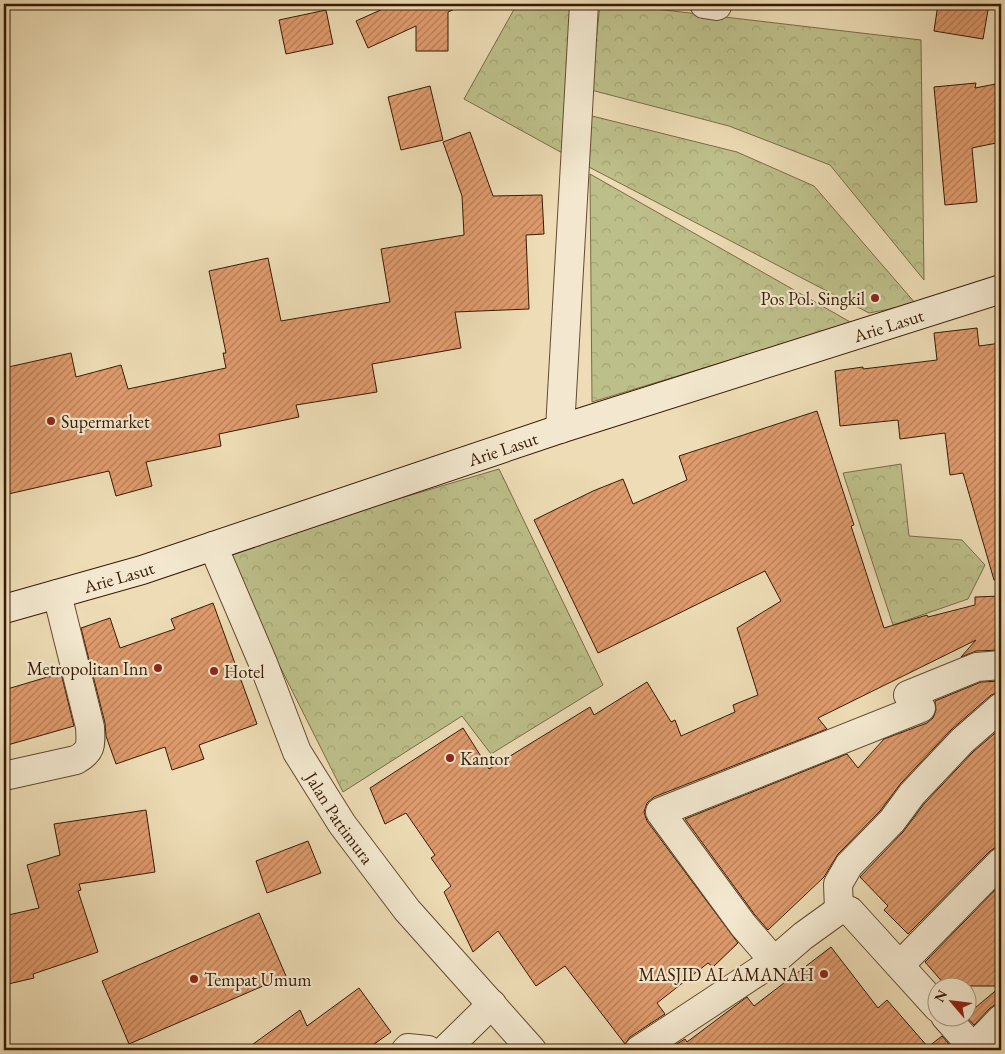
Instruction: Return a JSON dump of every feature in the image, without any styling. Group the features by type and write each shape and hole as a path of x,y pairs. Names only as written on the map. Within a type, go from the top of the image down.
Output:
{"street":[{"path":"560,429 584,4"},
{"name":"Arie Lasut","path":"4,609 142,570 560,429 1001,289"},
{"name":"Jalan Pattimura","path":"213,546 263,663 297,752 342,824 401,902 532,1050"},
{"path":"4,776 76,760 86,755 91,745 90,727 57,594"},
{"path":"774,961 743,925 660,812 915,702 977,667 1001,665"},
{"path":"928,997 900,965 845,911 838,884 848,865 892,821 912,794 962,741 1001,707"},
{"path":"900,965 1001,862"},
{"path":"639,1050 774,961 803,936 845,911"},
{"path":"445,1050 492,1004"},
{"path":"954,1026 974,1049 1001,1019"},
{"path":"406,1050 408,1048 428,1050"}],"green space":[{"path":"517,4 574,4 566,155 464,99"},
{"path":"600,4 921,40 924,280 830,165 729,126 591,90"},
{"path":"588,115 737,152 814,186 916,304 869,313 587,166"},
{"path":"590,174 852,323 592,402"},
{"path":"901,464 909,536 962,540 985,565 968,599 893,625 843,473"},
{"path":"499,469 603,685 491,754 462,716 343,792 222,551"}],"building":[{"path":"394,4 466,4 448,12 448,51 416,51 416,26 368,48 356,21"},
{"path":"938,4 989,4 983,39 934,31"},
{"path":"326,10 333,44 286,54 279,20"},
{"path":"976,83 975,88 1001,83 1001,142 972,148 977,202 945,205 934,87"},
{"path":"430,86 443,140 401,150 388,97"},
{"path":"470,132 493,196 542,195 544,234 526,235 529,309 455,312 461,348 372,364 377,392 296,405 299,417 219,434 221,446 146,462 152,486 116,496 109,471 4,495 4,368 71,353 76,377 121,365 128,389 226,368 223,353 226,353 209,271 268,258 281,321 390,302 381,249 464,235 462,196 443,142"},
{"path":"977,328 979,346 1001,343 1001,579 994,580 963,473 950,475 945,433 900,439 898,420 840,426 835,371 937,360 934,333"},
{"path":"817,411 854,525 851,526 884,628 927,615 928,617 975,605 975,597 1001,596 1001,650 976,651 961,657 976,640 818,718 827,729 654,797 647,803 644,812 647,821 738,943 713,967 708,963 657,1003 665,1014 630,1037 625,1044 565,966 536,986 498,931 473,952 444,892 451,886 431,858 435,855 406,813 385,824 370,788 463,728 489,769 590,707 594,715 647,682 671,722 675,720 681,736 735,712 733,705 758,695 737,628 781,601 765,571 598,653 534,520 593,491 623,479 633,504 687,480 679,456"},
{"path":"213,603 257,724 199,745 204,759 172,770 165,747 116,764 106,736 105,723 81,628 110,618 120,648 175,629 171,619"},
{"path":"61,673 74,726 4,746 4,690"},
{"path":"1001,681 1001,692 991,695 951,730 901,783 880,811 838,854 824,877 768,930 685,819 847,754 858,768 884,739 927,723 933,718 936,710 935,701 981,682"},
{"path":"1001,728 1001,847 996,847 990,851 908,934 884,910 888,906 860,877 903,832 924,804 973,752"},
{"path":"146,810 155,872 79,884 81,890 78,891 98,952 33,974 34,978 4,985 4,916 39,908 27,865 60,855 54,824"},
{"path":"308,841 321,873 267,893 256,861"},
{"path":"1001,884 1001,986 978,986 978,976 937,976 925,962"},
{"name":"Tempat Umum","path":"259,913 286,976 129,1044 102,981"},
{"path":"831,947 878,1008 887,1000 928,1047 942,1036 954,1050 667,1050 685,1039 687,1042 747,997 754,1006"},
{"path":"1001,986 1001,1004 996,1004 990,1008 978,1021 978,1006"},
{"path":"359,988 391,1032 366,1050 245,1050 300,1010 307,1026"}],"place":[{"name":"Pos Pol. Singkil","path":"875,298"},
{"name":"Supermarket","path":"51,421"},
{"name":"Metropolitan Inn","path":"158,668"},
{"name":"Hotel","path":"214,671"},
{"name":"Kantor","path":"450,758"},
{"name":"MASJID AL AMANAH","path":"824,974"},
{"name":"Tempat Umum","path":"194,979"}]}
